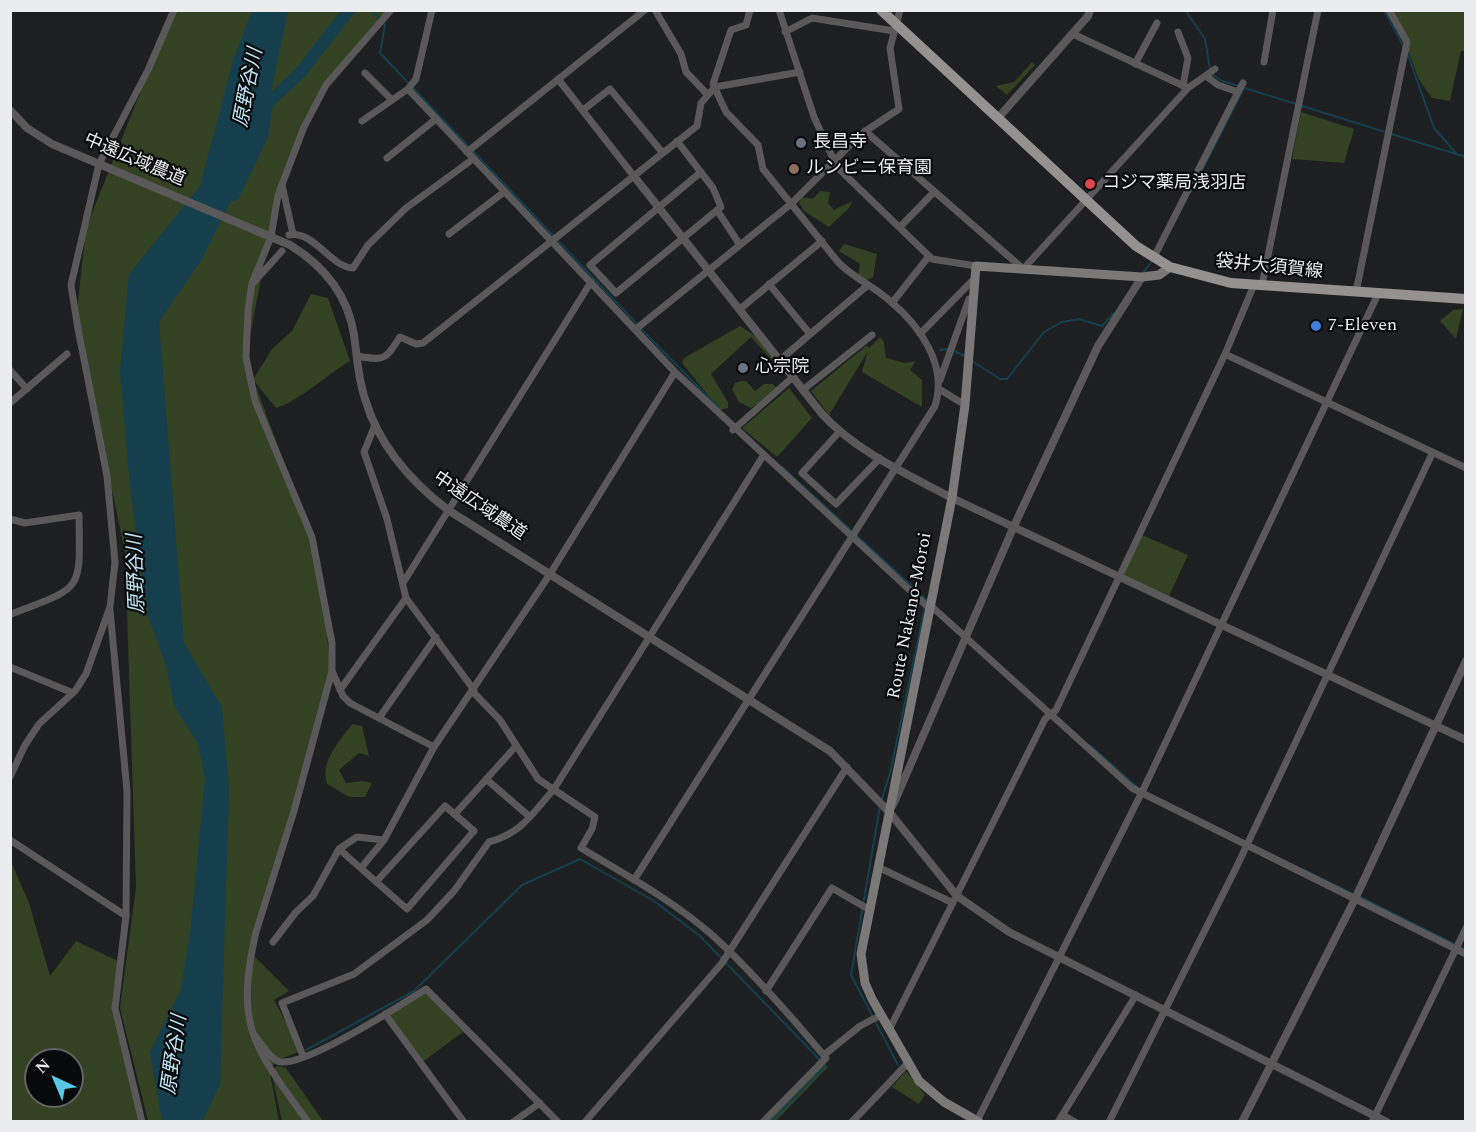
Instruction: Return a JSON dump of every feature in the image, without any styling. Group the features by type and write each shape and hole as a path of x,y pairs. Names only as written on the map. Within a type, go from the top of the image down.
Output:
{"main road":[{"name":"袋井大須賀線","path":"881,10 894,27 998,118 1136,246 1170,267 1202,277 1258,285 1466,299"},
{"path":"976,266 1023,267 1040,272 1142,277 1159,275 1170,267"},
{"name":"Route Nakano-Moroi","path":"972,1120 931,1093 907,1064 865,983 861,954 880,868 952,498 965,405 976,266"}],"street":[{"path":"142,1122 115,1008 126,916 127,791 110,608 115,562 107,476 72,293 103,166 174,10"},
{"path":"308,1122 269,1068 251,1030 246,998 253,943 294,811 332,671 332,643 312,537 255,401 248,378 246,332 252,283 271,237 282,185 304,127 326,85 391,10"},
{"path":"362,121 408,89 416,79 432,10"},
{"path":"467,152 645,10"},
{"path":"655,10 681,54 686,72 707,94"},
{"path":"750,10 746,25 731,30 713,84 726,112 758,145 763,170 847,270 892,303 920,334 932,353 939,386 965,405"},
{"path":"779,10 814,117 837,166 937,262 976,266"},
{"path":"636,329 792,203 834,159 865,131 899,109 890,48 900,10"},
{"path":"998,118 1073,34 1090,10"},
{"path":"1264,62 1272,10"},
{"path":"889,1030 1045,718 1053,712 1258,285 1318,10"},
{"path":"1356,292 1407,42 1389,10"},
{"path":"785,32 813,18 894,27"},
{"path":"1135,64 1157,23"},
{"path":"1178,32 1188,58 1185,87"},
{"path":"1073,34 1185,87"},
{"path":"865,131 1023,267 1087,200 1185,87 1215,69"},
{"path":"357,356 378,360 387,357 400,337 416,344 423,342 697,126 701,103 715,87 800,72"},
{"path":"365,73 392,100"},
{"path":"1206,76 1218,86 1238,92"},
{"path":"558,79 804,389 840,431 894,467 952,498 1466,740"},
{"path":"1154,258 1243,83"},
{"path":"408,89 675,372 733,430 852,535 929,607 1143,791 1246,846 1466,954"},
{"path":"583,110 610,89 662,152"},
{"name":"中遠広域農道","path":"10,110 37,136 262,232 301,252 327,275 350,316 360,382 375,425 403,470 427,494 448,510 815,740 847,766 890,813 955,900 991,922 1166,1010 1373,1119 1387,1122"},
{"path":"387,158 436,119"},
{"path":"677,141 701,172 719,199 721,207 615,293 590,265 701,172"},
{"path":"282,185 291,235 321,249 341,265 353,268 368,245 406,208 473,159"},
{"path":"449,234 504,192"},
{"path":"900,227 934,192"},
{"path":"717,210 740,245"},
{"path":"740,309 822,241"},
{"path":"252,283 282,250"},
{"path":"892,303 929,256"},
{"path":"920,334 975,277"},
{"path":"890,813 1014,526 1098,346 1142,277"},
{"path":"403,583 591,282"},
{"path":"769,284 810,334"},
{"path":"781,359 868,285"},
{"path":"972,1120 1143,791 1378,294"},
{"path":"634,880 894,467 936,406 939,386 969,299 974,297"},
{"path":"804,389 873,335"},
{"path":"10,403 67,354"},
{"path":"1225,354 1432,454 1466,468"},
{"path":"10,370 27,389"},
{"path":"361,868 384,840 434,747 474,691 550,574 675,372"},
{"path":"733,430 794,376"},
{"path":"375,425 364,452 387,519 406,598 474,691 500,720 538,779 595,817 595,823 581,848 689,917 730,952 826,1058 763,1122"},
{"path":"840,431 801,473 836,504 880,458"},
{"path":"1109,1122 1246,846 1325,674 1432,454"},
{"path":"303,1056 282,1003 354,974 418,927 454,891 489,842 510,836 530,817 554,789 764,456"},
{"path":"10,519 25,523 79,514 81,560 78,578 71,587 53,598 10,614"},
{"path":"340,690 406,598"},
{"path":"10,777 25,745 39,724 73,693 86,674 110,608"},
{"path":"379,718 436,637"},
{"path":"1242,1122 1354,899 1466,661"},
{"path":"10,667 73,693"},
{"path":"332,671 340,690 350,702 434,747"},
{"path":"455,814 516,746"},
{"path":"585,1122 730,952 847,766"},
{"path":"486,779 530,817"},
{"path":"339,849 361,868 376,882 407,909 474,831 445,806 376,882"},
{"path":"273,942 296,912 313,896 339,849 357,837 384,840"},
{"path":"10,840 126,916"},
{"path":"880,868 955,900"},
{"path":"766,991 832,888 870,910"},
{"path":"1373,1119 1466,928"},
{"path":"251,1030 271,1056 280,1062 303,1056 343,1039 426,989 558,1122"},
{"path":"1075,1122 1061,1118 1136,995"},
{"path":"386,1014 464,1122"},
{"path":"824,1055 860,1026 881,1015"},
{"path":"852,1122 907,1064"},
{"path":"513,1122 540,1103"}],"green space":[{"path":"173,11 389,11 342,66 308,112 279,184 246,357 254,378 272,349 292,331 311,294 328,298 350,361 304,393 276,408 254,381 310,533 322,586 331,676 251,953 289,991 274,1000 301,1051 283,1058 269,1068 279,1121 148,1121 120,1008 136,887 125,552 76,320 86,228"},
{"path":"1393,11 1465,11 1465,51 1461,51 1450,101 1432,98 1419,80"},
{"path":"1032,62 1035,65 1007,95 996,86 1014,82"},
{"path":"1301,112 1354,129 1344,163 1292,159"},
{"path":"820,191 830,192 828,203 834,210 852,201 849,208 829,227 804,211 799,203 802,197 813,199"},
{"path":"844,244 877,254 873,277 864,282 858,278 860,264 839,251"},
{"path":"1463,309 1456,339 1440,321 1453,310"},
{"path":"740,326 754,335 780,365 778,367 751,337 711,374 728,402 728,408 720,410 682,363 684,358"},
{"path":"880,337 884,342 886,358 905,363 916,361 910,370 922,380 922,407 862,372 868,351 829,415 811,391 867,345 869,348"},
{"path":"746,381 755,391 764,384 773,384 778,390 751,408 739,402 732,390 735,383"},
{"path":"789,388 812,418 777,457 742,428"},
{"path":"1142,535 1188,555 1169,596 1123,575"},
{"path":"352,724 362,726 369,756 359,753 339,770 346,783 362,781 372,783 365,797 349,797 327,784 328,760"},
{"path":"10,859 29,903 50,976 76,941 120,962 116,1001 143,1121 15,1122 11,1119"},
{"path":"426,993 463,1032 421,1063 388,1017"},
{"path":"822,1061 828,1067 776,1121 763,1122"},
{"path":"277,1066 286,1068 323,1121 282,1121 271,1071"},
{"path":"906,1071 925,1095 919,1104 892,1087"}],"water":[{"path":"252,11 288,11 266,115 248,167 202,259 159,322 184,643 222,707 229,789 220,1084 203,1121 162,1121 150,1052 181,990 191,925 205,778 198,744 174,705 166,665 148,616 130,487 120,371 129,274 200,186 234,57"}],"waterway":[{"path":"268,103 301,72 349,10"},
{"path":"371,10 385,25 380,53 637,324"},
{"path":"1185,10 1205,39 1210,69"},
{"path":"1384,10 1404,47"},
{"path":"1408,55 1434,128 1456,153"},
{"path":"1212,74 1222,81 1239,86"},
{"path":"1191,192 1244,88"},
{"path":"1245,88 1385,132"},
{"name":"原野谷川","path":"234,195 262,136 268,99"},
{"path":"1391,134 1466,157"},
{"path":"1142,274 1153,260"},
{"path":"972,361 1000,379 1007,379 1044,332 1062,322 1079,319 1102,326 1114,313"},
{"path":"641,329 719,408"},
{"path":"940,350 950,349 965,356"},
{"path":"782,467 926,599 926,602"},
{"path":"881,801 890,773 925,607"},
{"path":"1091,746 1138,788"},
{"path":"880,806 851,975 898,1065"},
{"path":"306,1050 414,991 522,885 580,859 654,901 700,936 820,1060"},
{"path":"1302,869 1353,894"},
{"path":"1358,896 1466,950"},
{"path":"771,1122 825,1066 824,1064"}],"place":[{"name":"長昌寺","path":"801,143"},
{"name":"ルンビニ保育園","path":"794,169"},
{"name":"コジマ薬局浅羽店","path":"1090,184"},
{"name":"7-Eleven","path":"1316,326"},
{"name":"心宗院","path":"743,368"}]}
